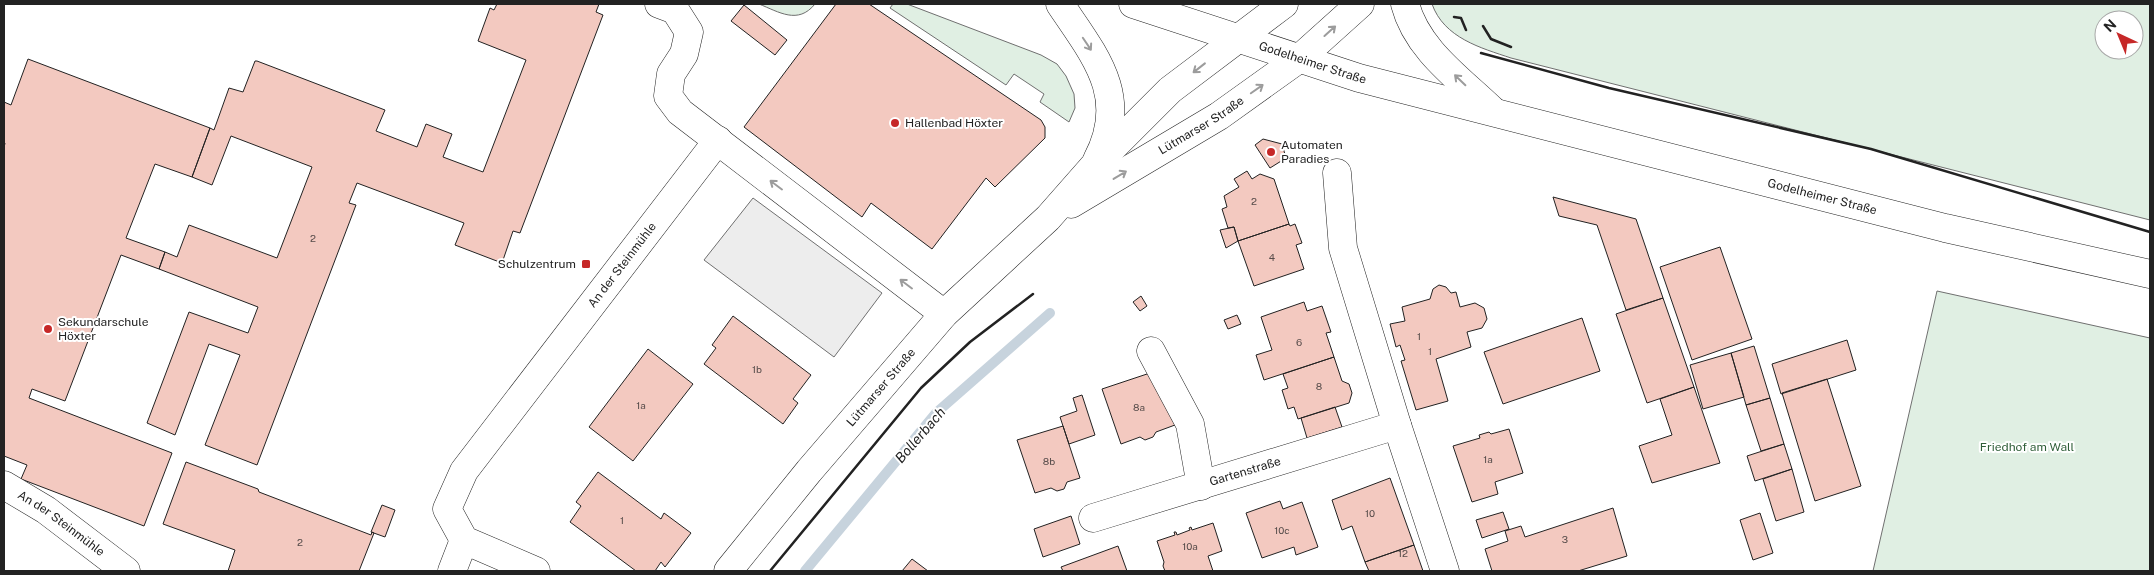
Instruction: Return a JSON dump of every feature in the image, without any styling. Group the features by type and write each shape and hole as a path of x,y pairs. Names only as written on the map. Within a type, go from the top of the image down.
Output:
{"main road":[{"path":"659,4 675,10 690,32 684,54 671,74 668,96 680,112 944,314"},
{"path":"1060,4 1100,64 1106,79 1110,101 1110,118 1101,152 1092,168"},
{"name":"Godelheimer Straße","path":"1133,4 1359,78 1945,228 2150,274"},
{"name":"Lütmarser Straße","path":"728,571 809,471 944,314 1048,218 1092,168 1170,90 1284,4"},
{"name":"Lütmarser Straße","path":"1048,218 1219,116 1300,58 1360,4"},
{"name":"Godelheimer Straße","path":"1405,4 1408,16 1422,43 1495,113"},
{"name":"An der Steinmühle","path":"464,540 447,509 464,471 718,140"},
{"path":"1337,173 1343,248 1397,425 1446,571"},
{"path":"1150,351 1190,424 1201,486"},
{"name":"Gartenstraße","path":"1093,518 1397,425"},
{"name":"An der Steinmühle","path":"4,485 46,510 119,569"},
{"path":"452,571 464,540 536,571"}],"green space":[{"path":"759,4 815,4 802,14 788,15"},
{"path":"893,4 907,4 1041,55 1057,64 1066,76 1074,94 1075,108 1069,122 1040,102 1044,94 1014,74 1006,85 890,8"},
{"path":"1432,4 2150,4 2150,220 1511,58 1465,40 1445,25"},
{"name":"Friedhof am Wall","path":"1937,291 2150,338 2150,571 1873,571"}],"shaded area":[{"path":"753,198 882,293 834,357 704,260"}],"building":[{"path":"497,4 599,4 596,12 603,15 520,233 513,231 502,263 455,245 464,223 357,183 349,203 356,205 257,465 205,445 240,355 209,344 175,435 147,423 189,312 248,333 258,307 159,269 165,252 177,257 189,225 277,258 312,167 231,136 212,185 192,177 210,128 214,130 229,88 243,92 255,61 257,61 385,110 376,131 417,147 426,124 452,134 443,157 483,172 526,60 478,41 490,8 494,10"},
{"name":"Hallenbad Höxter","path":"836,4 869,4 1041,120 1045,127 1045,138 995,187 986,178 932,249 871,203 862,217 744,127"},
{"path":"744,5 787,40 775,55 731,21"},
{"name":"Sekundarschule Höxter","path":"28,59 210,128 192,177 155,164 126,238 165,252 159,269 121,255 65,401 32,389 29,398 172,453 144,526 21,479 27,465 4,456 4,102 11,105"},
{"name":"Automaten Paradies","path":"1263,139 1282,144 1286,158 1270,168 1255,145"},
{"path":"1247,171 1252,179 1260,174 1274,179 1289,224 1238,241 1234,227 1228,228 1222,209 1227,207 1224,196 1239,187 1234,179"},
{"path":"1553,197 1636,219 1663,298 1626,310 1597,225 1559,216"},
{"path":"1289,224 1290,226 1295,224 1302,243 1296,245 1304,269 1254,286 1238,241"},
{"path":"1234,227 1238,241 1226,248 1220,230"},
{"path":"1720,247 1752,339 1692,360 1660,267"},
{"path":"1439,285 1446,287 1451,293 1456,292 1460,307 1475,303 1484,308 1487,319 1482,328 1467,332 1471,347 1436,359 1448,401 1416,410 1401,361 1405,360 1400,345 1396,347 1390,324 1405,321 1402,307 1430,299 1433,289"},
{"path":"1141,296 1147,306 1140,311 1133,302"},
{"path":"1663,298 1694,387 1647,403 1616,314"},
{"path":"1304,302 1307,311 1322,306 1331,332 1326,333 1334,357 1264,380 1256,355 1272,350 1261,317"},
{"path":"1237,315 1241,324 1228,329 1224,320"},
{"path":"733,316 811,375 793,399 798,403 783,424 704,364 716,348 712,345"},
{"path":"1582,318 1600,371 1503,404 1484,352"},
{"path":"1847,340 1856,370 1781,394 1772,364"},
{"path":"1754,346 1770,398 1746,405 1731,353"},
{"path":"648,349 693,384 633,461 589,427"},
{"path":"1731,353 1744,397 1703,409 1690,365"},
{"path":"1334,357 1342,381 1349,384 1352,393 1349,403 1298,419 1294,407 1288,409 1282,390 1288,388 1283,374"},
{"path":"1156,371 1175,425 1156,432 1153,437 1145,440 1140,437 1121,444 1102,389"},
{"path":"1827,379 1861,486 1815,501 1782,393"},
{"path":"1694,387 1720,463 1652,483 1639,446 1672,435 1660,399"},
{"path":"1082,395 1095,435 1069,444 1060,417 1077,411 1073,398"},
{"path":"1770,398 1784,444 1761,451 1746,405"},
{"path":"1335,407 1342,427 1307,438 1301,418"},
{"path":"1063,426 1080,478 1067,482 1064,489 1057,491 1051,488 1035,493 1017,440"},
{"path":"1509,429 1523,473 1495,482 1498,494 1472,502 1453,446 1480,438 1479,435"},
{"path":"1784,444 1792,469 1755,481 1747,456"},
{"path":"186,462 371,535 372,532 374,533 359,571 228,571 235,550 163,524"},
{"path":"1792,469 1804,512 1776,521 1763,479"},
{"path":"598,472 661,519 664,513 691,533 665,567 661,562 655,571 636,571 570,522 581,506 576,502"},
{"path":"1390,478 1414,545 1365,562 1352,526 1342,530 1332,500"},
{"path":"1280,501 1283,509 1302,502 1318,547 1296,555 1294,547 1262,558 1246,513"},
{"path":"382,505 395,510 385,537 371,532"},
{"path":"1613,508 1627,556 1578,571 1492,571 1485,549 1508,541 1505,531 1521,526 1525,537"},
{"path":"1503,512 1509,529 1482,538 1476,520"},
{"path":"1760,513 1773,553 1753,560 1740,520"},
{"path":"1071,516 1080,544 1043,557 1034,529"},
{"path":"1213,523 1222,551 1208,556 1213,571 1165,571 1157,541 1175,535 1174,532 1177,535 1190,530 1189,528 1191,527 1192,530"},
{"path":"1414,545 1423,571 1369,571 1365,562"},
{"path":"1118,546 1127,571 1063,571 1061,567"},
{"path":"912,559 928,571 902,571"}],"waterway":[{"name":"Bollerbach","path":"805,571 936,413 1050,313"}],"wall":[{"path":"1454,17 1461,18 1466,30"},
{"path":"1483,26 1491,39 1511,47"},
{"path":"1481,53 1609,88 1871,149 2150,232"},
{"path":"770,571 921,388 970,342 1033,294"}],"place":[{"name":"Hallenbad Höxter","path":"895,123"},
{"name":"Automaten Paradies","path":"1271,152"},
{"name":"Schulzentrum","path":"586,264"},
{"name":"Sekundarschule Höxter","path":"48,329"}]}
